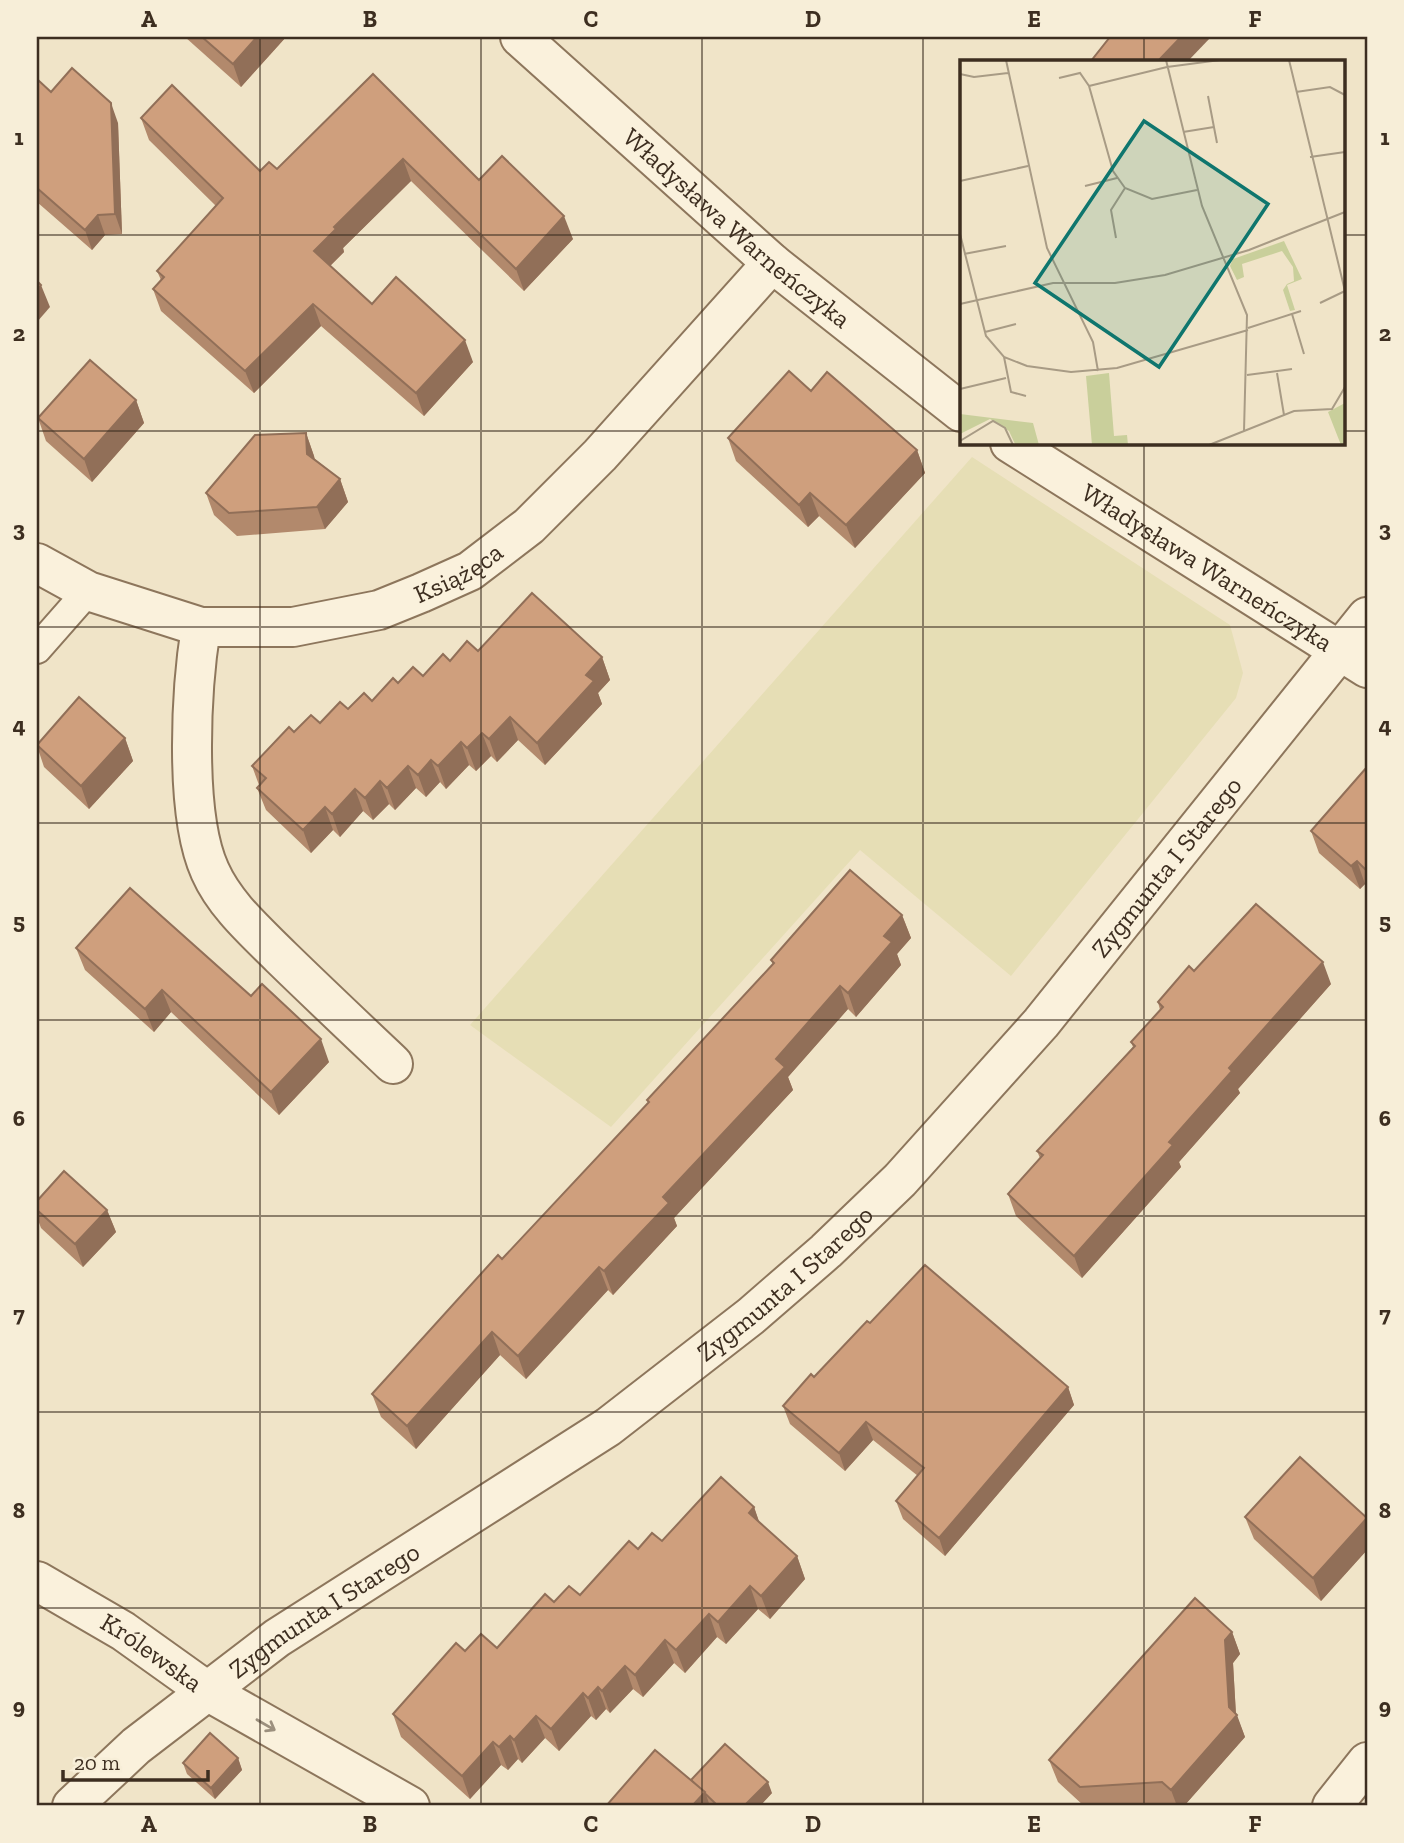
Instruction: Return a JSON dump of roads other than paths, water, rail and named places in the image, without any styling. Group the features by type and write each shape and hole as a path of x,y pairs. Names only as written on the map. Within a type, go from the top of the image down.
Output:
{"street":[{"name":"Władysława Warneńczyka","path":"520,37 772,263 960,411"},
{"name":"Książęca","path":"37,563 88,591 201,627 293,627 379,610 470,571 529,526 600,455 772,263"},
{"name":"Władysława Warneńczyka","path":"1012,444 1353,660"},
{"name":"Zygmunta I Starego","path":"72,1806 136,1746 207,1691 322,1607 490,1505 608,1427 751,1316 826,1251 900,1180 1041,1023 1353,660 1367,617"},
{"path":"201,627 194,671 194,785 200,831 210,870 236,912 393,1064"},
{"name":"Królewska","path":"37,1581 123,1631 207,1691 410,1806"},
{"path":"1332,1806 1367,1762"}],"lane":[{"path":"37,649 88,591"}]}
